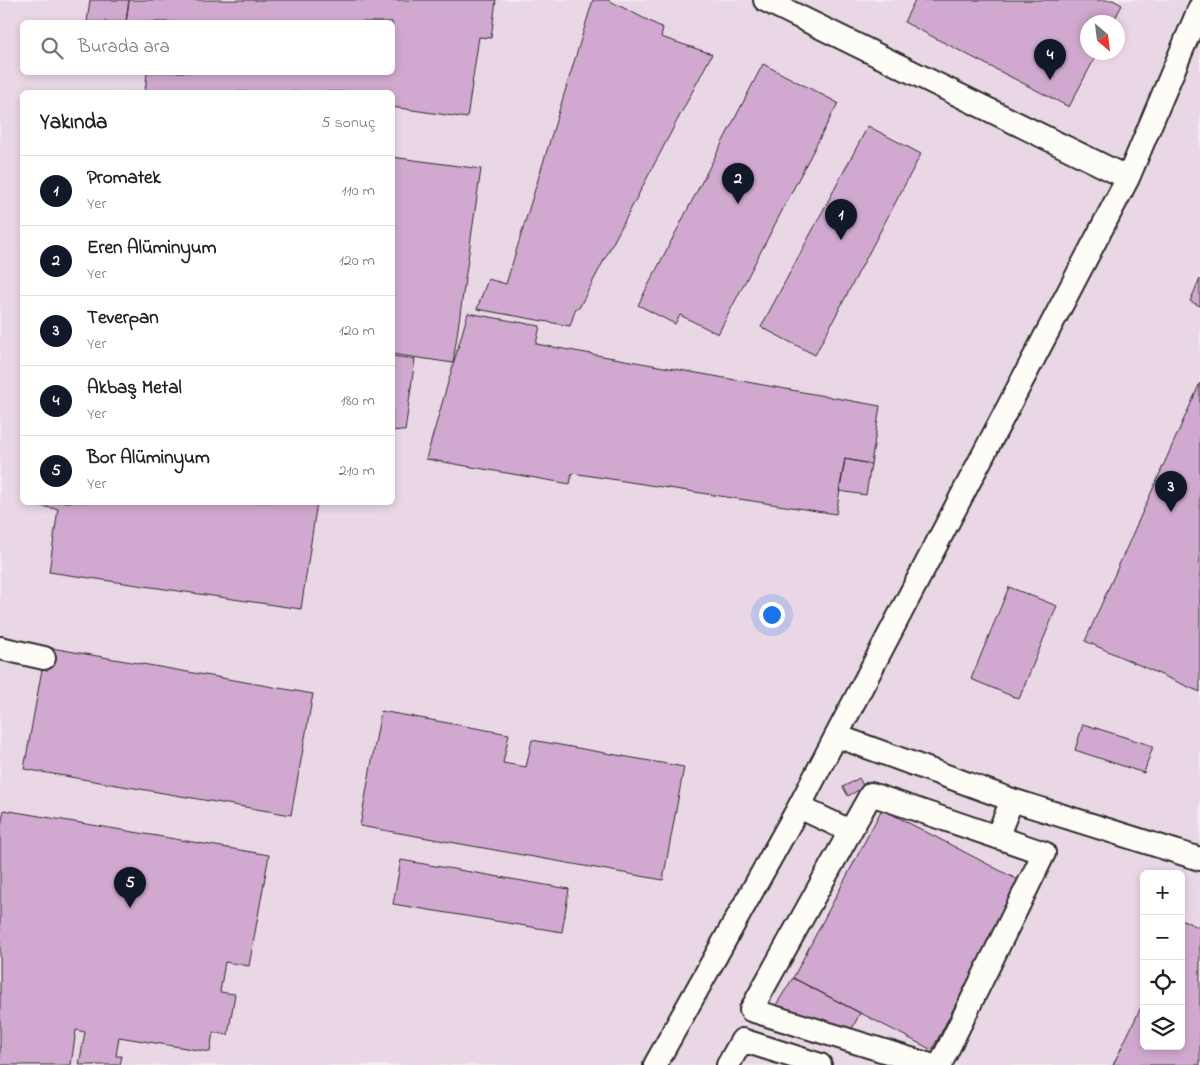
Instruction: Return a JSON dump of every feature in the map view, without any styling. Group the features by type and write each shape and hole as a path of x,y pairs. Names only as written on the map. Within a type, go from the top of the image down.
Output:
{"street":[{"path":"765,0 1128,178"},
{"path":"655,1065 800,808 1128,178 1200,7"},
{"path":"0,648 44,658"},
{"path":"837,736 1012,800 1200,858"},
{"path":"930,1065 751,1010 871,794 1044,853 940,1065"},
{"path":"996,837 1012,800"},
{"path":"800,808 850,831"},
{"path":"728,1065 742,1040 820,1065"}],"shaded area":[{"path":"0,0 1200,0 1200,1065 0,1065"}],"building":[{"path":"90,0 129,0 126,20 87,20"},
{"path":"129,0 496,0 491,38 479,37 467,118 395,107 395,90 145,90 147,75 395,75 395,20 126,20"},
{"path":"593,0 608,0 663,28 661,37 712,54 579,308 576,308 570,326 477,309 488,279 506,284"},
{"path":"915,0 1113,0 1122,5 1117,15 1080,15 1080,60 1094,60 1069,107 904,22"},
{"path":"763,64 838,103 718,334 680,315 675,324 638,305"},
{"path":"868,126 921,154 815,355 761,327"},
{"path":"395,157 481,169 453,363 395,354"},
{"path":"1200,279 1200,306 1190,301"},
{"path":"468,313 540,326 536,344 880,406 871,464 845,459 836,514 572,473 570,484 426,459"},
{"path":"395,356 415,359 405,431 395,430"},
{"path":"1200,383 1200,692 1085,641"},
{"path":"845,459 871,464 866,495 839,491"},
{"path":"33,505 317,505 301,609 49,572 58,509"},
{"path":"1009,587 1057,606 1019,699 971,679"},
{"path":"46,647 313,694 291,815 24,769"},
{"path":"381,711 509,734 503,763 526,767 532,740 684,767 663,880 360,826"},
{"path":"1083,724 1153,746 1144,773 1075,750"},
{"path":"859,778 864,787 848,796 843,787"},
{"path":"882,809 1020,881 932,1050 793,978"},
{"path":"4,810 269,855 249,966 225,962 220,992 235,994 228,1035 213,1032 210,1052 119,1037 116,1056 122,1056 120,1065 79,1065 85,1032 76,1030 71,1065 0,1065 0,831"},
{"path":"401,860 569,889 562,932 393,904"},
{"path":"1185,921 1200,928 1200,1065 1113,1065 1140,1009 1140,1050 1185,1050"},
{"path":"793,978 860,1013 851,1031 776,1005"}],"place":[{"name":"Akbaş Metal","path":"1050,80"},
{"name":"Eren Alüminyum","path":"738,204"},
{"name":"Promatek","path":"841,240"},
{"name":"Teverpan","path":"1171,512"},
{"name":"Bor Alüminyum","path":"130,908"}]}
